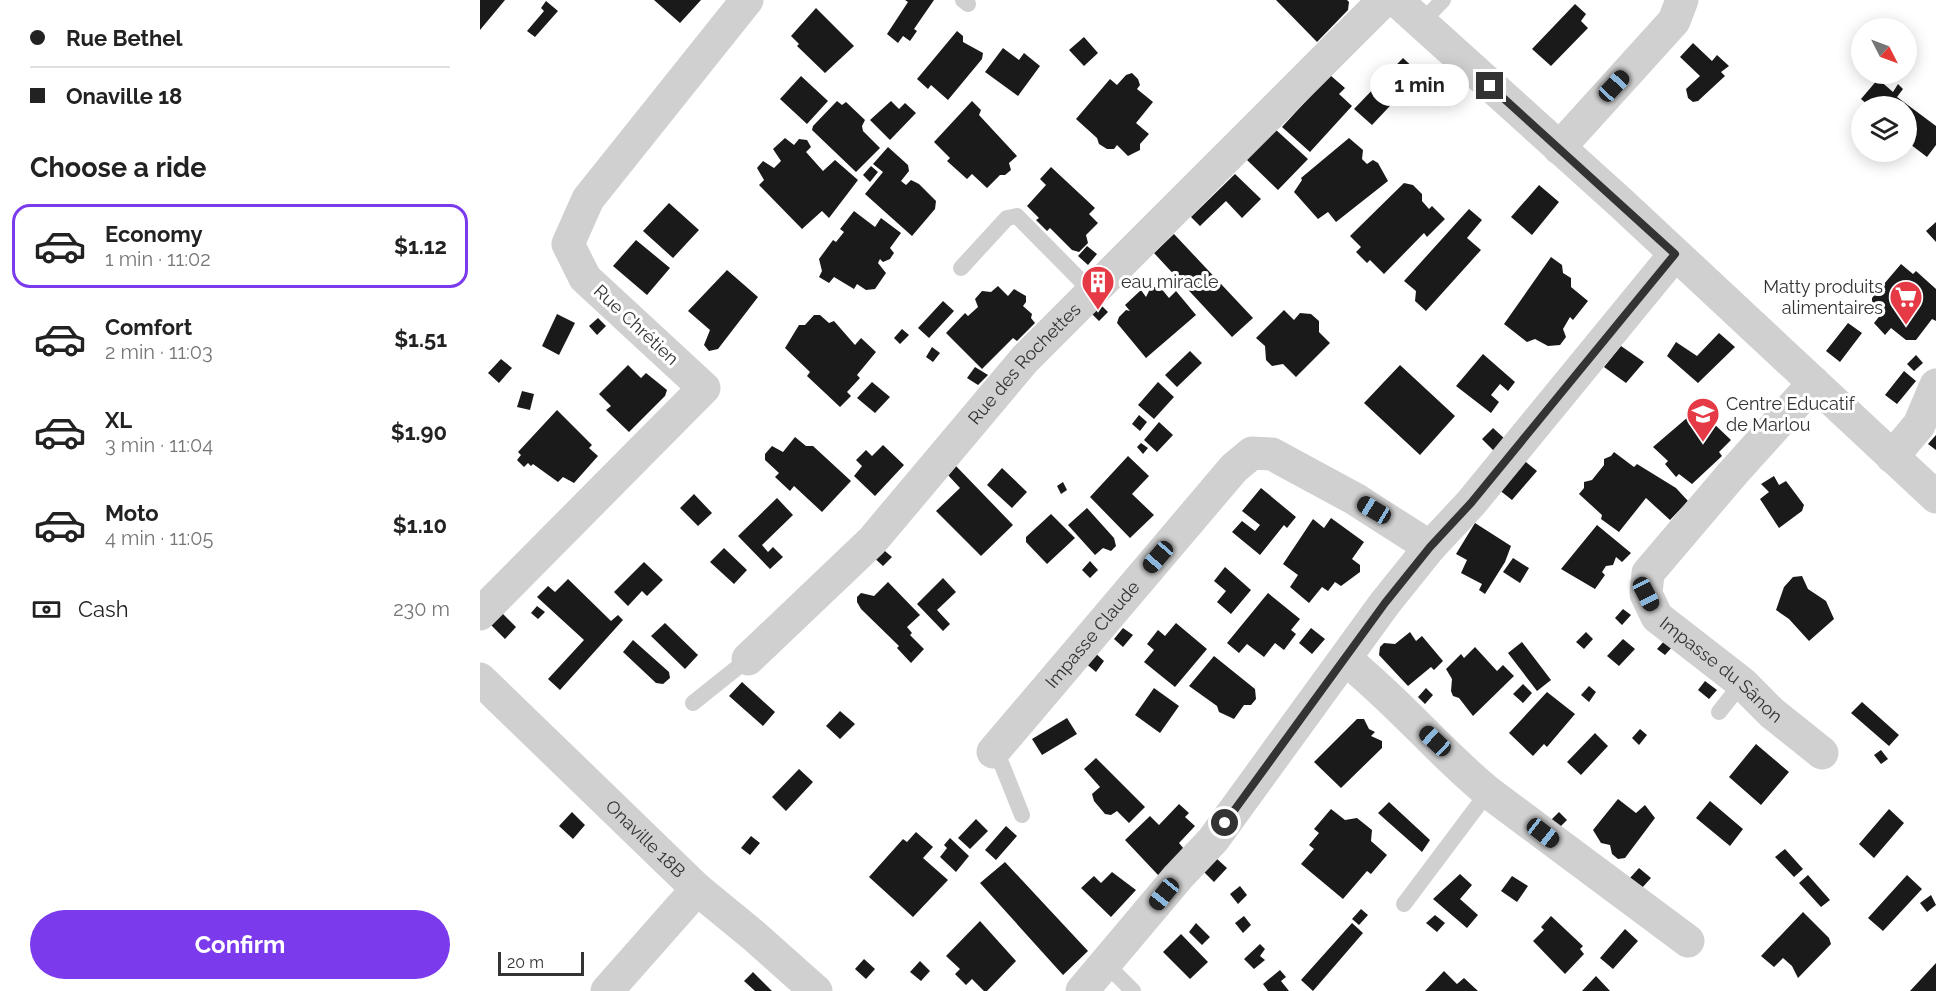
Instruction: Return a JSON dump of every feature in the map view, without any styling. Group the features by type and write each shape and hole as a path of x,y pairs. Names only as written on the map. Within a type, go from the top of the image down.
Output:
{"street":[{"name":"Rue Chrétien","path":"480,614 704,388 585,278 568,244 588,199 747,0"},
{"name":"Rue des Rochettes","path":"748,659 872,541 1024,359 1384,0"},
{"path":"1396,0 1675,254 1936,497"},
{"path":"1559,148 1674,21 1682,0"},
{"path":"1082,991 1213,840 1385,603 1430,547 1471,503 1675,254"},
{"name":"Impasse du Sânon","path":"1814,383 1648,573 1646,594 1657,617 1742,683 1772,713 1822,753"},
{"path":"1892,457 1919,425 1936,385"},
{"name":"Impasse Claude","path":"993,752 1234,468 1252,453 1272,454 1355,499 1430,547"},
{"path":"1345,659 1373,681 1462,771 1688,941"},
{"name":"Onaville 18B","path":"480,679 697,889 816,991"},
{"path":"607,991 697,889"}],"lane":[{"path":"1421,23 1443,0"},
{"path":"961,267 1008,218 1017,216 1092,292"},
{"path":"693,703 748,659"},
{"path":"1719,712 1742,683"},
{"path":"993,752 1002,765 1022,815"},
{"path":"1404,904 1488,792"},
{"path":"1105,963 1133,991"}],"building":[{"path":"480,0 505,0 480,30"},
{"path":"654,0 701,0 680,23"},
{"path":"905,0 934,0 914,29 917,31 910,41 903,36 898,43 887,34 908,2"},
{"path":"1276,0 1347,0 1349,2 1348,10 1317,42"},
{"path":"546,1 558,11 535,37 527,31 544,11 541,8"},
{"path":"1575,4 1586,14 1581,21 1588,28 1551,66 1532,49"},
{"path":"816,8 854,46 825,73 797,46 799,44 791,36"},
{"path":"957,31 963,36 963,42 983,53 982,59 948,100 931,85 928,89 917,79"},
{"path":"1084,37 1098,53 1084,66 1069,50"},
{"path":"1693,43 1712,61 1717,55 1729,66 1721,72 1725,76 1698,101 1693,102 1688,98 1686,89 1700,76 1680,57"},
{"path":"1003,48 1019,60 1024,53 1040,66 1018,96 985,72"},
{"path":"1403,58 1420,74 1372,125 1354,109"},
{"path":"1132,73 1140,85 1137,89 1153,102 1136,123 1149,134 1140,144 1140,150 1128,156 1117,145 1114,149 1107,149 1099,144 1097,138 1076,119 1110,79 1117,85 1126,75"},
{"path":"1330,75 1345,88 1339,94 1352,106 1310,152 1282,127"},
{"path":"801,76 828,101 807,124 780,99"},
{"path":"1874,84 1884,84 1893,92 1898,84 1903,89 1898,96 1864,96"},
{"path":"837,101 842,105 846,102 865,120 862,126 863,131 880,148 856,172 812,130 813,126"},
{"path":"891,101 899,109 905,103 916,113 890,140 870,120"},
{"path":"972,101 981,110 979,115 1017,156 1009,163 1011,170 1005,175 1000,175 987,188 972,174 967,179 947,161 950,158 934,142"},
{"path":"1917,112 1936,126 1936,145 1927,157 1917,149"},
{"path":"1275,129 1308,159 1278,190 1246,159"},
{"path":"785,138 794,145 799,139 807,140 811,147 806,152 823,171 835,160 858,180 829,218 822,211 802,229 759,185 764,180 757,168 763,161 774,168 781,161 773,149"},
{"path":"1349,138 1363,150 1362,159 1367,164 1373,160 1378,163 1388,181 1336,222 1328,212 1318,219 1294,192 1301,178"},
{"path":"888,147 908,165 909,171 901,181 906,185 911,180 919,184 936,201 935,209 912,236 865,194 883,172 873,164"},
{"path":"871,166 878,172 870,182 863,175"},
{"path":"1051,167 1095,208 1089,214 1098,223 1086,235 1088,243 1079,252 1072,250 1050,228 1047,231 1036,220 1039,218 1027,206 1046,185 1040,179"},
{"path":"1235,174 1261,199 1242,218 1226,201 1200,226 1191,217"},
{"path":"1404,183 1413,185 1422,194 1422,201 1429,209 1432,206 1445,219 1427,237 1424,233 1384,274 1370,260 1367,263 1356,252 1361,247 1350,236"},
{"path":"1539,185 1559,202 1532,235 1511,217"},
{"path":"669,203 699,230 673,258 643,231"},
{"path":"1469,209 1482,220 1467,238 1481,250 1426,311 1415,301 1416,291 1404,281"},
{"path":"854,211 875,227 881,218 901,233 890,248 894,253 890,259 883,262 880,259 878,263 886,273 875,289 866,290 857,284 854,289 834,277 829,283 819,277 822,271 819,259 833,240 836,242 844,232 840,229"},
{"path":"1936,222 1936,242 1926,231"},
{"path":"1174,234 1253,318 1232,337 1154,253"},
{"path":"636,240 670,268 647,295 613,266"},
{"path":"1087,246 1097,254 1088,265 1078,256"},
{"path":"1551,257 1562,265 1563,273 1571,278 1571,287 1588,301 1573,320 1570,317 1563,329 1566,337 1560,345 1548,346 1535,339 1527,342 1504,324"},
{"path":"1901,264 1913,274 1916,271 1936,289 1936,321 1932,319 1916,340 1906,340 1891,328 1885,335 1874,323 1882,313 1872,304 1872,298"},
{"path":"727,270 758,297 718,349 709,351 704,345 710,330 688,311"},
{"path":"998,286 1008,296 1014,289 1026,296 1023,306 1032,314 1031,318 1035,323 1017,341 1013,338 982,369 946,333 965,313 968,316 978,307 975,299 982,291 991,292"},
{"path":"1151,287 1160,287 1169,298 1176,291 1196,315 1146,358 1117,323 1126,310 1130,311 1125,305 1141,290 1146,297"},
{"path":"943,301 954,311 929,338 918,328"},
{"name":"eau miracle","path":"1098,302 1108,312 1099,321 1089,311"},
{"path":"1284,310 1294,320 1300,313 1311,314 1319,321 1319,332 1330,343 1296,377 1283,364 1272,366 1266,360 1265,346 1256,338"},
{"path":"557,314 575,323 559,355 542,346"},
{"path":"814,315 820,315 829,323 834,321 855,345 861,338 876,352 857,375 860,378 847,392 851,396 840,407 807,376 810,372 785,348 799,325 805,325"},
{"path":"598,318 606,326 597,335 589,326"},
{"path":"1848,323 1862,333 1840,362 1826,351"},
{"path":"902,329 909,335 900,344 894,338"},
{"path":"1719,333 1735,347 1698,383 1667,356 1676,342 1697,356"},
{"path":"1621,346 1644,362 1626,383 1604,367"},
{"path":"932,347 940,353 933,362 926,357"},
{"path":"1190,351 1202,363 1177,387 1165,375"},
{"path":"1483,354 1515,382 1508,391 1500,384 1491,395 1499,402 1491,413 1456,386"},
{"path":"1916,355 1923,363 1914,371 1907,364"},
{"path":"501,359 512,368 499,383 488,373"},
{"path":"628,365 641,378 646,373 667,390 665,396 629,432 606,410 611,406 599,394"},
{"path":"1400,365 1455,416 1420,455 1364,403"},
{"path":"975,367 988,375 978,385 967,378"},
{"path":"1904,371 1916,381 1897,404 1885,395"},
{"path":"872,382 890,397 875,413 857,398"},
{"path":"1158,382 1174,397 1154,419 1138,405"},
{"path":"522,391 534,394 530,410 517,407"},
{"name":"Centre Educatif de Marlou","path":"1702,405 1714,419 1711,421 1731,440 1719,452 1722,456 1692,484 1679,474 1676,477 1665,464 1668,461 1653,447"},
{"path":"557,410 592,445 589,448 598,456 574,483 563,477 558,482 533,464 531,466 528,463 524,467 517,460 521,455 518,452"},
{"path":"1139,415 1147,422 1140,431 1132,424"},
{"path":"1159,422 1173,435 1157,452 1144,440"},
{"path":"1493,428 1505,439 1495,452 1482,439"},
{"path":"1936,435 1936,450 1928,444"},
{"path":"795,437 806,446 813,446 851,481 822,512 794,486 790,491 775,477 779,473 765,460 765,454 772,446 783,452"},
{"path":"1141,443 1148,448 1143,454 1137,447"},
{"path":"883,445 904,465 875,496 854,476 862,466 856,460 866,450 872,456"},
{"path":"1614,452 1634,467 1637,464 1676,488 1688,501 1670,520 1646,498 1619,532 1601,519 1602,515 1579,494 1584,488 1584,482 1592,480 1604,465 1604,459"},
{"path":"1128,456 1149,476 1132,494 1154,515 1130,538 1090,497"},
{"path":"1522,459 1537,471 1512,500 1498,489"},
{"path":"955,465 1013,525 981,556 936,511 960,488 947,474"},
{"path":"1002,468 1027,492 1012,508 987,485"},
{"path":"1774,476 1779,485 1786,481 1804,505 1802,511 1779,528 1760,499 1769,492 1761,484"},
{"path":"1063,482 1067,490 1061,494 1057,486"},
{"path":"1261,488 1296,517 1287,528 1284,525 1260,555 1232,532 1242,521 1255,531 1260,525 1242,511"},
{"path":"694,494 712,513 698,526 680,508"},
{"path":"777,498 793,515 762,545 768,552 773,547 783,557 770,569 738,536"},
{"path":"1087,508 1114,538 1116,546 1111,551 1103,548 1095,555 1068,525"},
{"path":"1051,514 1075,538 1047,564 1026,542 1026,537"},
{"path":"1331,518 1364,542 1352,559 1360,565 1360,572 1341,586 1335,582 1328,591 1322,587 1309,603 1290,587 1298,575 1283,564 1313,519 1324,528"},
{"path":"1475,523 1511,546 1505,562 1485,594 1479,590 1482,584 1461,573 1467,560 1456,554"},
{"path":"1597,525 1631,553 1622,562 1616,557 1613,565 1606,566 1602,572 1605,575 1595,589 1561,569"},
{"path":"879,546 892,557 883,566 871,555"},
{"path":"724,548 747,570 734,584 710,562"},
{"path":"1513,558 1529,568 1520,583 1503,572"},
{"path":"1090,561 1098,570 1090,578 1082,570"},
{"path":"644,562 663,580 647,596 642,591 628,606 614,592"},
{"path":"1225,567 1251,590 1231,614 1217,602 1226,591 1214,581"},
{"path":"1802,576 1808,589 1826,601 1834,619 1809,641 1789,619 1776,610 1784,587 1793,577"},
{"path":"943,578 956,592 937,610 950,624 943,631 917,604"},
{"path":"568,579 611,621 618,615 623,620 560,690 548,679 584,640 537,597 548,586 555,592"},
{"path":"888,582 920,615 907,627 912,633 910,635 924,649 911,663 897,648 899,646 861,609 857,602 857,597 861,593 874,596"},
{"path":"1268,593 1300,619 1291,630 1296,634 1284,650 1275,643 1264,657 1247,644 1239,653 1227,643"},
{"path":"537,606 545,612 538,619 531,613"},
{"path":"1623,609 1631,615 1622,625 1615,618"},
{"path":"502,613 516,627 505,639 491,625"},
{"path":"665,623 698,655 685,669 651,636"},
{"path":"1176,623 1207,649 1175,687 1144,662 1154,650 1147,644 1158,630 1165,636"},
{"path":"1123,628 1133,635 1123,647 1114,639"},
{"path":"1311,628 1325,639 1312,654 1299,643"},
{"path":"1410,632 1416,641 1422,636 1443,661 1434,670 1431,667 1408,686 1379,655 1380,647 1384,643 1395,644"},
{"path":"1586,632 1593,639 1584,649 1576,642"},
{"path":"1623,639 1635,649 1619,666 1607,656"},
{"path":"1666,639 1673,646 1665,655 1657,649"},
{"path":"633,640 669,672 670,678 663,684 656,683 623,652"},
{"path":"1522,642 1551,680 1537,691 1508,653"},
{"path":"1475,647 1497,671 1503,665 1514,676 1473,716 1459,698 1453,696 1452,679 1446,669 1461,654 1464,658"},
{"path":"1093,651 1104,661 1096,672 1084,662"},
{"path":"1214,656 1255,689 1256,699 1251,705 1244,705 1234,719 1219,712 1217,706 1189,686"},
{"path":"1705,681 1717,690 1709,699 1698,690"},
{"path":"742,682 775,712 763,726 729,696"},
{"path":"1523,684 1532,693 1523,703 1513,694"},
{"path":"1589,686 1596,692 1589,702 1581,695"},
{"path":"1154,688 1179,706 1160,733 1135,715"},
{"path":"1426,688 1433,695 1425,704 1418,697"},
{"path":"1547,692 1575,714 1547,747 1544,744 1533,756 1509,733"},
{"path":"1862,702 1899,735 1889,746 1851,713"},
{"path":"840,711 855,724 840,739 826,726"},
{"path":"1067,718 1077,734 1042,755 1032,739"},
{"path":"1357,719 1364,719 1369,729 1375,732 1371,736 1382,741 1382,748 1341,788 1314,762"},
{"path":"1640,729 1647,735 1639,745 1632,738"},
{"path":"1595,733 1608,746 1581,775 1567,762"},
{"path":"1756,744 1789,772 1761,805 1729,777"},
{"path":"1881,750 1888,759 1881,764 1874,755"},
{"path":"1096,758 1145,807 1129,823 1117,811 1111,815 1105,814 1094,801 1092,794 1100,787 1084,769"},
{"path":"799,769 813,782 786,811 772,797"},
{"path":"1618,799 1636,813 1645,805 1655,818 1625,858 1618,859 1612,854 1610,845 1601,843 1593,830"},
{"path":"1710,801 1743,829 1730,846 1696,818"},
{"path":"1389,802 1430,840 1422,852 1378,813"},
{"path":"1179,804 1189,813 1185,817 1195,826 1179,843 1184,849 1159,876 1125,840 1150,816 1159,825"},
{"path":"1331,809 1345,820 1357,818 1372,830 1371,841 1387,855 1371,874 1367,871 1343,899 1301,864 1314,849 1309,845 1319,833 1314,829"},
{"path":"1889,809 1904,823 1874,858 1859,844"},
{"path":"572,812 585,825 573,839 559,826"},
{"path":"1559,812 1567,820 1559,828 1551,820"},
{"path":"976,819 988,831 970,849 958,838"},
{"path":"1006,826 1017,836 996,860 985,850"},
{"path":"916,832 933,847 923,858 948,880 913,917 869,877 903,839 907,842"},
{"path":"751,836 760,843 750,855 741,848"},
{"path":"950,838 969,856 956,872 940,857 947,848 944,845"},
{"path":"1785,849 1803,869 1794,877 1775,857"},
{"path":"1217,859 1227,868 1214,882 1204,872"},
{"path":"1005,862 1088,951 1063,975 980,883"},
{"path":"1639,868 1651,878 1641,889 1629,879"},
{"path":"1112,872 1136,890 1111,917 1081,888 1094,876 1101,883"},
{"path":"1460,874 1472,885 1460,899 1478,915 1467,928 1433,899"},
{"path":"1808,875 1830,900 1821,907 1799,883"},
{"path":"1907,875 1922,889 1883,931 1868,918"},
{"path":"1512,876 1528,886 1517,902 1501,891"},
{"path":"1240,886 1247,895 1238,904 1230,894"},
{"path":"1931,895 1936,905 1927,912 1920,903"},
{"path":"1361,909 1368,915 1359,925 1352,919"},
{"path":"1803,912 1829,938 1831,944 1798,978 1792,966 1783,958 1774,967 1761,956"},
{"path":"1435,915 1445,923 1437,932 1426,923"},
{"path":"1244,916 1251,925 1243,933 1235,923"},
{"path":"1551,916 1583,946 1580,949 1584,954 1565,974 1533,941 1544,930 1541,927"},
{"path":"980,921 1016,961 987,991 984,991 972,979 966,985 955,974 960,969 946,956"},
{"path":"1196,923 1210,937 1202,945 1189,932"},
{"path":"1352,923 1363,933 1313,991 1301,980"},
{"path":"1625,929 1638,941 1613,969 1600,958"},
{"path":"1181,934 1208,962 1190,979 1163,952"},
{"path":"1260,944 1265,949 1260,956 1265,960 1254,969 1244,959"},
{"path":"864,959 875,969 866,979 855,969"},
{"path":"920,961 930,971 921,981 910,972"},
{"path":"1936,963 1936,991 1910,991"},
{"path":"1280,970 1286,977 1281,981 1289,991 1268,991 1263,984"},
{"path":"1444,971 1457,984 1464,978 1478,991 1425,991"},
{"path":"753,972 772,991 755,991 744,981"},
{"path":"1596,976 1610,991 1582,991"}],"place":[{"name":"eau miracle","path":"1098,311"},
{"name":"Matty produits alimentaires","path":"1906,326"},
{"name":"Centre Educatif de Marlou","path":"1703,443"}],"route":[{"path":"1225,823 1385,603 1430,547 1471,503 1675,254 1490,86"}]}
